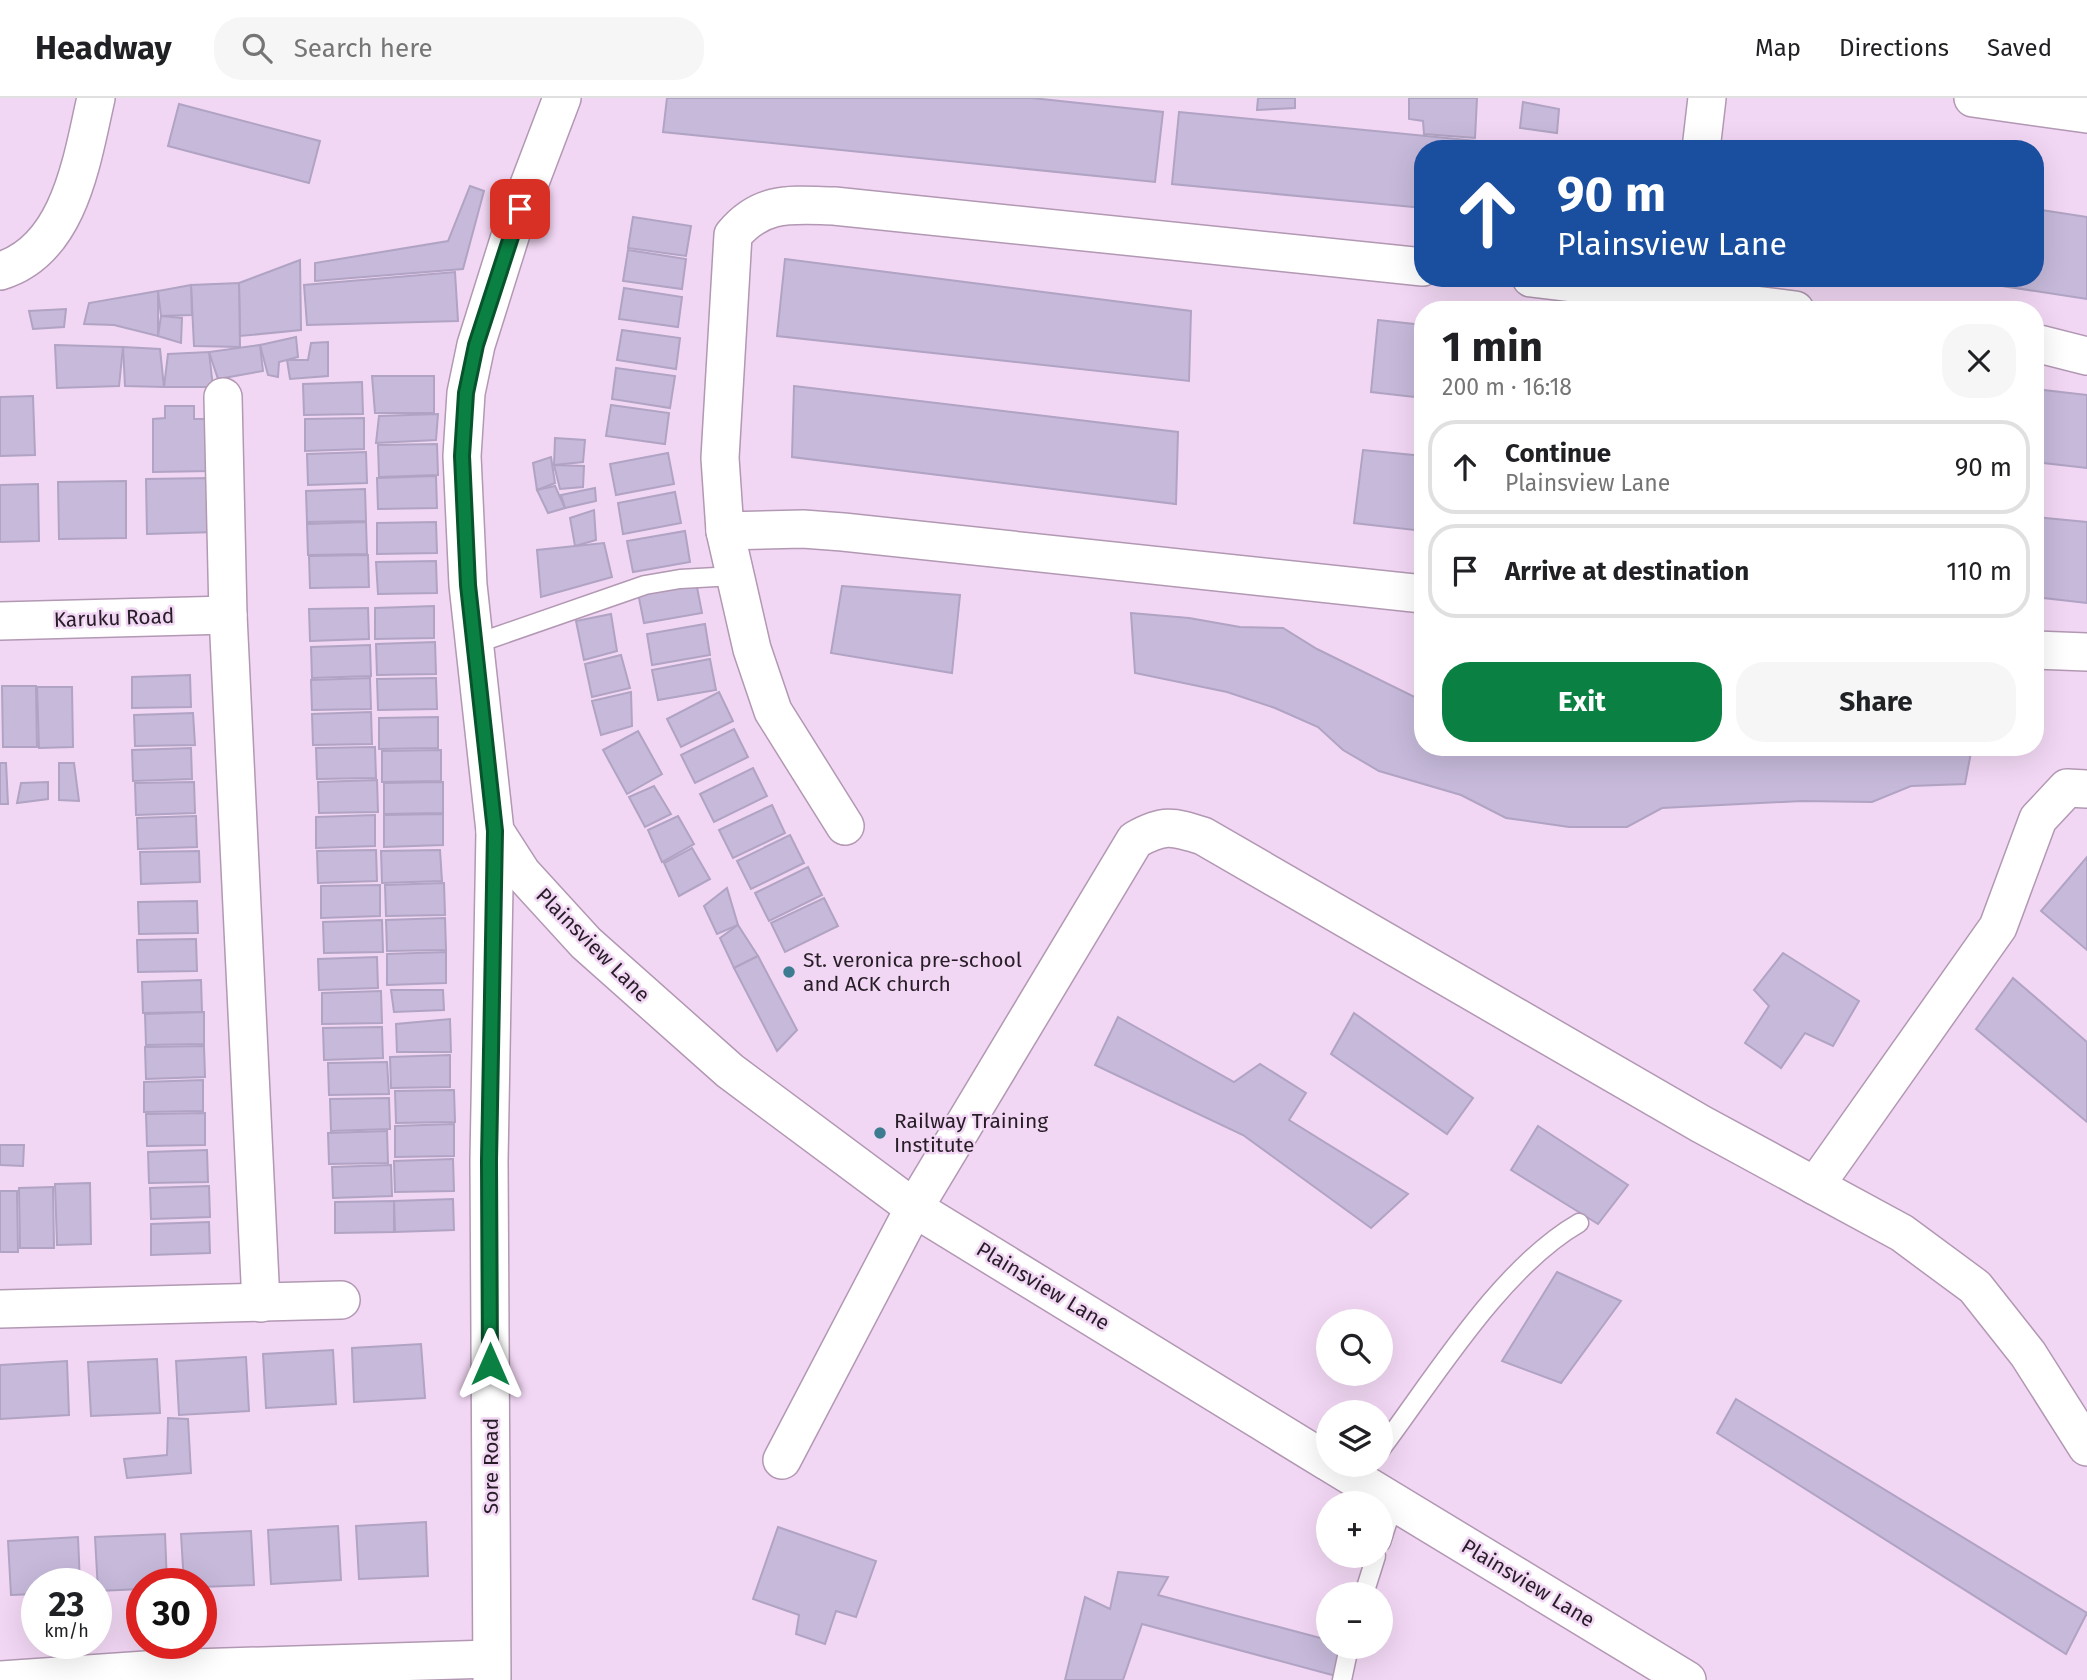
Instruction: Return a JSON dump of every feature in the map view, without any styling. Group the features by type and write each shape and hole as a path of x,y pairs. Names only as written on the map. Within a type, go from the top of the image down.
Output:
{"street":[{"path":"0,271 29,256 54,228 77,181 96,98"},
{"name":"Plainsview Lane","path":"562,98 513,227 476,345 466,393 462,456 468,585 495,831 522,873 624,980 730,1071 914,1208 1316,1449"},
{"path":"1702,140 1707,98"},
{"path":"1973,98 2087,114"},
{"path":"845,826 773,711 752,649 725,531 720,458 733,235 746,220 767,208 792,205 834,206 1414,266"},
{"path":"1691,287 1754,301"},
{"path":"2044,345 2087,356"},
{"path":"223,397 228,615 261,1303"},
{"path":"725,531 792,529 843,532 1414,593"},
{"name":"Karuku Road","path":"0,621 228,615"},
{"path":"2044,650 2087,652"},
{"path":"1815,1186 1998,927 2038,819 2067,788 2087,789"},
{"path":"782,1460 914,1208 1135,841 1157,827 1177,827 1203,835 1701,1124 1902,1233 1975,1287 2028,1354 2087,1447"},
{"name":"Sore Road","path":"491,1669 489,1161 495,831"},
{"path":"0,1309 341,1300"},
{"name":"Plainsview Lane","path":"1359,1477 1394,1502 1687,1680"},
{"path":"0,1680 160,1670 491,1669"}],"lane":[{"path":"475,644 645,585 734,576"},
{"path":"1393,1432 1485,1311 1543,1248 1579,1223"},
{"path":"1342,1680 1346,1659"}],"building":[{"path":"667,98 1032,98 1163,112 1155,182 663,132"},
{"path":"1258,98 1295,98 1295,108 1257,110"},
{"path":"1409,98 1477,98 1475,138 1424,134 1423,121 1409,119"},
{"path":"1523,102 1559,109 1557,133 1520,128"},
{"path":"179,104 320,141 309,183 168,146"},
{"path":"1179,112 1467,140 1414,140 1414,207 1172,184"},
{"path":"470,186 484,191 463,269 315,281 315,263 448,241"},
{"path":"2044,210 2087,217 2087,299 2009,287 2044,287"},
{"path":"633,217 691,226 686,256 628,248"},
{"path":"628,250 686,259 682,289 623,281"},
{"path":"785,259 1191,311 1189,381 777,336"},
{"path":"300,260 301,330 240,336 239,283"},
{"path":"455,272 458,321 307,325 304,285"},
{"path":"239,283 240,347 194,346 191,285"},
{"path":"191,285 192,315 161,316 158,291"},
{"path":"624,288 682,297 678,327 619,319"},
{"path":"158,291 158,336 114,325 84,324 89,303"},
{"path":"66,309 64,327 33,329 29,311"},
{"path":"161,316 182,318 181,343 158,336"},
{"path":"1378,320 1414,324 1414,397 1371,392"},
{"path":"622,330 680,338 676,369 617,360"},
{"path":"296,337 298,357 279,362 278,377 268,375 260,345"},
{"path":"328,342 328,376 290,379 287,360 308,360 311,343"},
{"path":"55,345 123,347 119,386 57,388"},
{"path":"260,345 263,371 218,379 209,352"},
{"path":"123,347 160,349 164,387 125,386"},
{"path":"209,352 213,387 164,387 168,354"},
{"path":"616,368 675,376 670,408 612,399"},
{"path":"372,376 434,376 434,413 375,413"},
{"path":"362,382 363,414 304,415 303,384"},
{"path":"794,386 1178,432 1176,504 792,457"},
{"path":"2044,390 2087,395 2087,468 2044,463"},
{"path":"33,396 35,455 0,456 0,397"},
{"path":"611,405 669,413 665,444 606,436"},
{"path":"165,406 194,406 194,419 210,419 211,471 153,472 153,419 165,418"},
{"path":"438,414 436,440 376,443 379,416"},
{"path":"364,418 364,449 305,451 305,419"},
{"path":"555,438 585,440 583,462 554,465"},
{"path":"437,444 438,475 379,477 378,445"},
{"path":"1363,450 1414,455 1414,530 1354,523"},
{"path":"366,452 367,483 308,485 307,454"},
{"path":"668,453 674,484 616,495 610,464"},
{"path":"551,457 555,483 537,490 533,463"},
{"path":"554,465 584,466 583,487 560,489"},
{"path":"436,476 437,508 378,509 377,478"},
{"path":"214,478 216,532 147,534 146,479"},
{"path":"126,481 126,538 59,539 58,482"},
{"path":"38,484 39,541 0,542 0,485"},
{"path":"555,486 565,508 548,513 537,490"},
{"path":"595,488 596,501 565,508 561,495"},
{"path":"365,489 366,521 307,522 306,491"},
{"path":"675,492 681,523 623,534 618,503"},
{"path":"594,510 596,540 575,546 570,518"},
{"path":"2044,518 2087,522 2087,603 2044,598"},
{"path":"366,522 367,554 308,555 307,524"},
{"path":"436,522 437,553 377,554 377,523"},
{"path":"685,531 690,562 633,572 627,541"},
{"path":"604,543 612,577 541,597 537,550"},
{"path":"368,555 369,587 310,588 309,556"},
{"path":"436,561 437,593 378,594 376,562"},
{"path":"696,582 702,613 644,623 638,593"},
{"path":"842,586 960,595 952,673 831,653"},
{"path":"434,606 434,638 375,639 375,608"},
{"path":"368,608 369,639 310,641 309,609"},
{"path":"1131,613 1189,618 1240,627 1283,628 1317,649 1414,697 1414,756 1970,756 1965,784 1911,786 1872,802 1802,801 1662,808 1627,827 1569,827 1506,818 1461,795 1379,771 1343,750 1318,727 1275,708 1227,692 1135,673"},
{"path":"611,614 617,651 584,660 576,621"},
{"path":"705,624 710,655 652,665 647,634"},
{"path":"435,642 436,674 377,675 376,644"},
{"path":"370,645 371,676 312,678 311,647"},
{"path":"621,655 630,688 592,697 585,664"},
{"path":"710,659 716,690 658,700 652,670"},
{"path":"190,675 191,707 132,708 132,677"},
{"path":"370,678 371,709 312,710 311,680"},
{"path":"436,678 437,709 378,710 377,679"},
{"path":"2,686 36,686 37,747 3,747"},
{"path":"37,687 72,687 73,747 39,748"},
{"path":"631,692 632,726 601,735 592,701"},
{"path":"719,692 733,721 681,747 667,719"},
{"path":"371,712 372,744 313,745 312,714"},
{"path":"193,713 195,745 135,746 134,715"},
{"path":"438,717 438,748 379,749 379,718"},
{"path":"734,729 748,757 695,783 681,755"},
{"path":"638,731 662,774 627,794 603,750"},
{"path":"375,747 376,778 317,779 316,748"},
{"path":"191,748 192,779 133,781 132,750"},
{"path":"441,750 441,781 382,782 382,751"},
{"path":"0,763 6,763 8,804 0,804"},
{"path":"59,763 74,763 79,801 59,800"},
{"path":"753,768 767,796 714,822 700,794"},
{"path":"377,780 378,812 319,813 318,782"},
{"path":"48,782 48,799 17,803 21,783"},
{"path":"194,782 195,813 136,815 135,783"},
{"path":"443,782 443,813 384,814 384,783"},
{"path":"654,786 671,814 645,827 629,797"},
{"path":"772,805 785,833 733,858 719,830"},
{"path":"443,814 443,845 384,847 384,815"},
{"path":"375,815 375,846 316,848 316,817"},
{"path":"196,816 197,847 138,849 137,818"},
{"path":"678,816 694,844 662,862 648,830"},
{"path":"790,835 804,863 751,889 737,861"},
{"path":"692,848 710,879 679,896 664,863"},
{"path":"376,850 377,881 318,883 317,851"},
{"path":"440,850 442,881 382,883 381,851"},
{"path":"199,851 200,882 141,884 140,852"},
{"path":"2087,857 2087,950 2041,911"},
{"path":"808,867 822,895 769,921 755,893"},
{"path":"444,883 445,915 386,916 385,885"},
{"path":"380,885 380,916 321,918 321,886"},
{"path":"727,888 738,925 717,934 704,906"},
{"path":"824,898 838,926 785,952 771,923"},
{"path":"197,901 198,933 139,934 138,902"},
{"path":"445,918 446,950 387,951 386,920"},
{"path":"382,920 383,952 324,953 323,922"},
{"path":"738,925 758,956 734,968 720,938"},
{"path":"196,939 197,971 138,972 137,940"},
{"path":"446,952 446,983 387,985 387,954"},
{"path":"1783,953 1859,1001 1833,1046 1805,1033 1781,1068 1745,1043 1769,1006 1754,990"},
{"path":"758,956 797,1030 777,1051 734,968"},
{"path":"377,957 378,988 319,990 318,959"},
{"path":"2013,978 2087,1042 2087,1122 1976,1029"},
{"path":"201,980 202,1012 143,1013 142,982"},
{"path":"391,990 443,990 444,1010 394,1012"},
{"path":"381,991 382,1023 322,1024 322,993"},
{"path":"204,1012 204,1044 146,1045 145,1014"},
{"path":"1354,1013 1473,1098 1447,1134 1331,1054"},
{"path":"1118,1017 1234,1082 1260,1064 1306,1093 1289,1120 1408,1194 1371,1228 1243,1135 1095,1065"},
{"path":"450,1019 451,1052 397,1052 396,1024"},
{"path":"382,1027 383,1058 324,1060 323,1028"},
{"path":"204,1046 205,1077 146,1079 145,1047"},
{"path":"450,1055 450,1087 391,1088 390,1057"},
{"path":"387,1062 389,1094 329,1095 328,1063"},
{"path":"203,1080 203,1111 144,1112 144,1082"},
{"path":"454,1090 455,1122 396,1123 395,1091"},
{"path":"389,1098 390,1129 331,1131 330,1099"},
{"path":"205,1113 205,1145 147,1146 146,1114"},
{"path":"454,1124 454,1156 395,1157 395,1126"},
{"path":"1538,1126 1628,1185 1598,1224 1511,1170"},
{"path":"387,1131 388,1163 329,1164 328,1133"},
{"path":"0,1145 24,1145 23,1166 0,1165"},
{"path":"207,1150 208,1182 149,1183 148,1152"},
{"path":"453,1159 454,1191 395,1192 394,1161"},
{"path":"391,1165 392,1196 333,1198 332,1167"},
{"path":"90,1183 91,1244 57,1245 55,1184"},
{"path":"209,1186 210,1217 151,1219 150,1188"},
{"path":"53,1187 54,1248 20,1248 19,1188"},
{"path":"0,1191 17,1191 18,1252 0,1252"},
{"path":"453,1199 454,1230 395,1232 394,1201"},
{"path":"394,1201 394,1232 335,1233 335,1202"},
{"path":"209,1222 210,1253 151,1255 151,1224"},
{"path":"1557,1272 1621,1301 1561,1383 1502,1361"},
{"path":"421,1344 425,1398 354,1402 352,1348"},
{"path":"333,1350 336,1404 266,1408 263,1354"},
{"path":"246,1357 249,1411 179,1415 176,1361"},
{"path":"157,1359 160,1413 91,1416 88,1362"},
{"path":"67,1361 69,1415 0,1419 0,1365"},
{"path":"1736,1399 2087,1613 2066,1654 1717,1433"},
{"path":"168,1418 188,1419 191,1473 127,1478 124,1459 167,1455"},
{"path":"426,1522 428,1576 359,1579 356,1526"},
{"path":"338,1526 341,1580 271,1584 268,1530"},
{"path":"778,1527 876,1561 856,1617 836,1611 825,1644 796,1634 799,1615 753,1599"},
{"path":"251,1531 254,1585 217,1586 217,1568 183,1568 181,1534"},
{"path":"165,1534 166,1568 126,1568 126,1590 112,1590 112,1568 97,1568 95,1537"},
{"path":"78,1537 79,1568 21,1568 21,1595 11,1595 8,1541"},
{"path":"1118,1572 1168,1577 1158,1595 1316,1637 1316,1659 1341,1659 1336,1676 1142,1624 1123,1680 1065,1680 1085,1597 1110,1609"}],"place":[{"name":"St. veronica pre-school and ACK church","path":"789,972"},
{"name":"Railway Training Institute","path":"880,1133"}],"route":[{"path":"490,1364 489,1161 495,831 468,585 462,456 466,393 476,345 520,209"}]}
